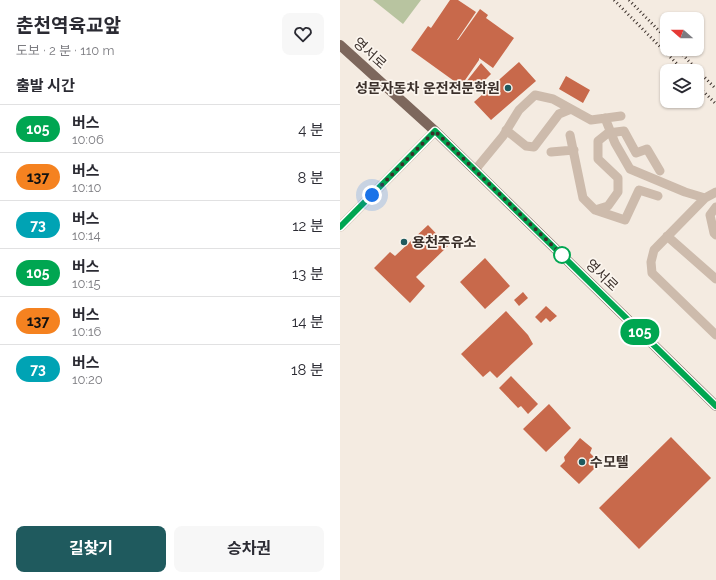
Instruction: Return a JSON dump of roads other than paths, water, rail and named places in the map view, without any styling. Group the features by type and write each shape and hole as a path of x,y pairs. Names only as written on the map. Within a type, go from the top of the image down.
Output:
{"main road":[{"name":"영서로","path":"340,45 435,131 716,406"}],"street":[{"path":"340,227 435,131"}],"lane":[{"path":"475,170 493,150 519,110 535,95 553,99 591,120 621,116"},
{"path":"506,130 526,146 534,146 559,114 571,109"},
{"path":"605,118 615,143 630,169 686,192 705,198"},
{"path":"595,210 608,206 618,192 618,178 598,159 598,141 608,133 624,131 636,153 647,149 660,171"},
{"path":"570,134 583,198 595,210 625,220 639,190 658,196"},
{"path":"551,152 574,150"},
{"path":"716,192 705,198 667,236 654,250 651,262 652,273 716,335"},
{"path":"716,207 710,215 714,233 716,235"},
{"path":"667,236 716,279"}],"railway":[{"path":"614,0 677,64"},
{"path":"629,0 660,32"},
{"path":"684,56 716,89"},
{"path":"704,92 716,104"}],"place":[{"name":"성문자동차 운전전문학원","path":"508,88"},
{"name":"용천주유소","path":"404,242"},
{"name":"수모텔","path":"582,462"}]}
